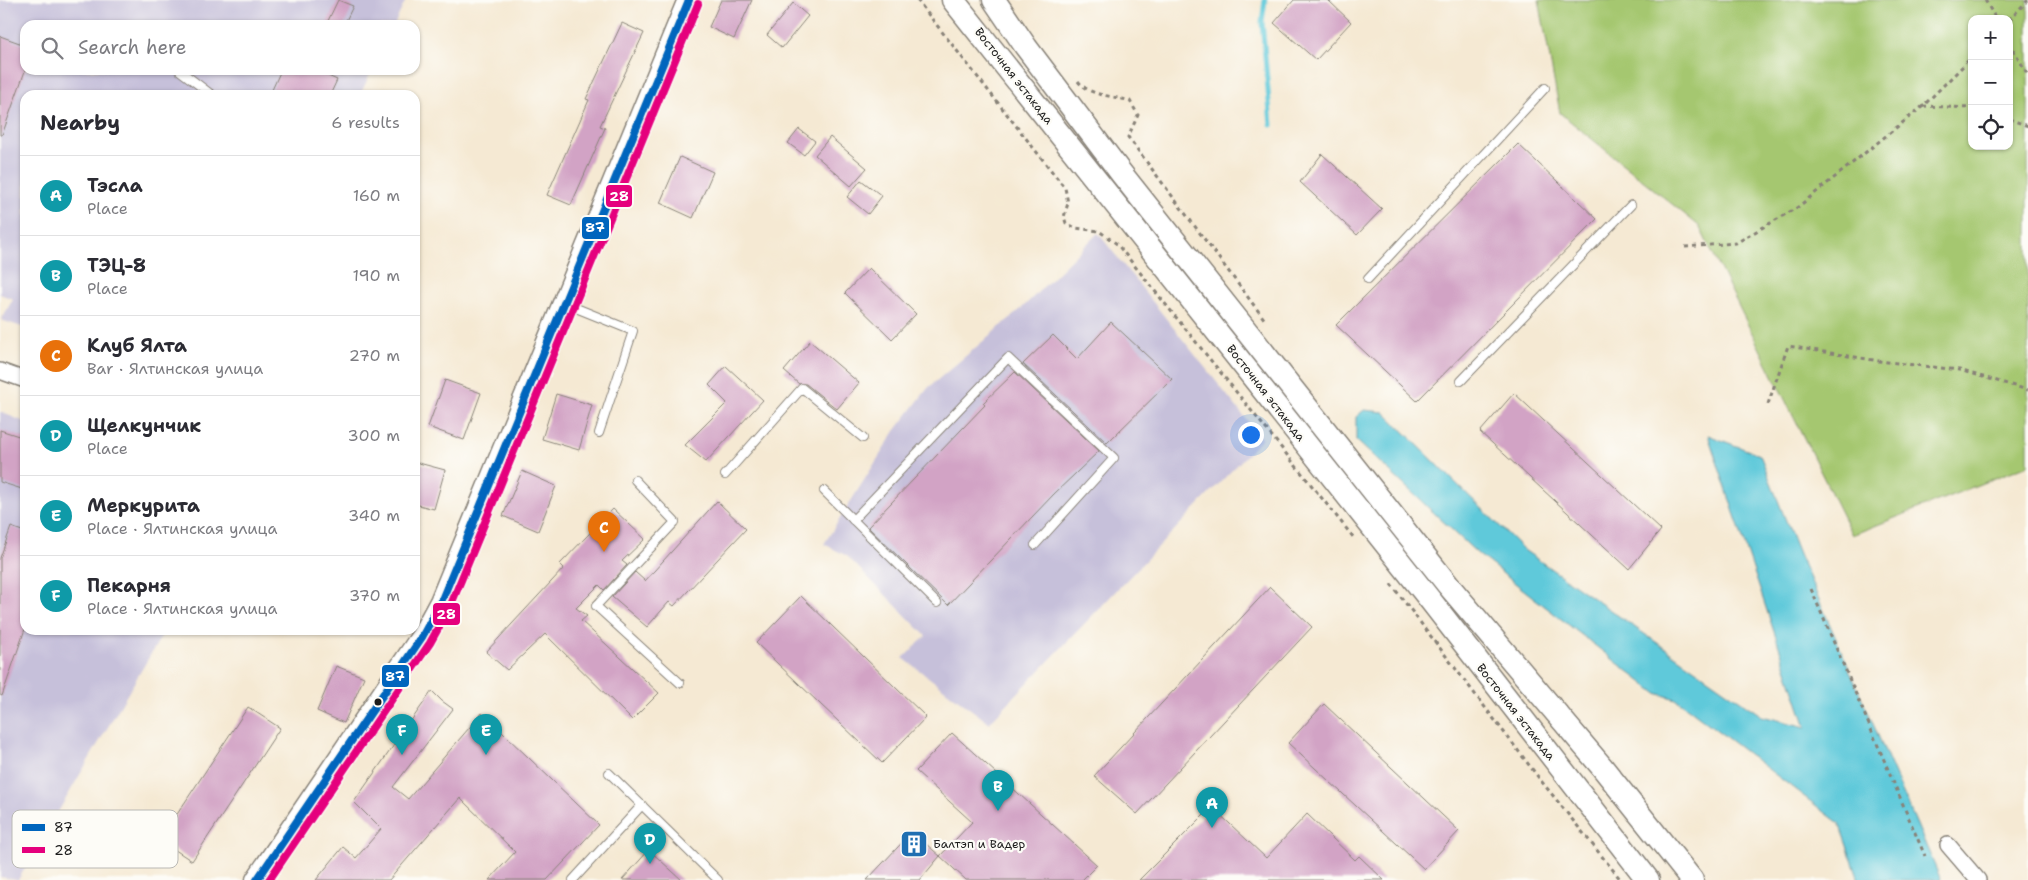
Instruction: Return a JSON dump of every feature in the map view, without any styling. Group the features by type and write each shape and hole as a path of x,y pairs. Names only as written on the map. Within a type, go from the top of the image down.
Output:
{"main road":[{"path":"257,880 422,637 442,602 689,0"},
{"name":"Восточная эстакада","path":"953,0 1431,601 1575,789 1648,880"},
{"name":"Восточная эстакада","path":"994,0 1026,47 1121,174 1448,585 1602,767 1692,880"}],"street":[{"path":"0,371 20,378"},
{"path":"1948,846 1978,880"}],"lane":[{"path":"186,75 205,90"},
{"path":"1368,280 1545,88"},
{"path":"1461,381 1631,205"},
{"path":"565,304 633,331 599,433"},
{"path":"854,520 1008,358 1114,458 1035,545"},
{"path":"725,475 802,388 863,438"},
{"path":"635,480 675,522 596,606 680,683"},
{"path":"824,491 937,603"},
{"path":"609,773 718,880"},
{"path":"573,880 642,805"}],"path":[{"path":"917,0 1065,188 1068,203 1064,217 1066,223 1076,228 1099,231 1117,244 1356,541"},
{"path":"1985,0 1994,15"},
{"path":"2013,16 2028,0"},
{"path":"2013,49 2028,75"},
{"path":"1685,247 1736,243 1798,207 1922,106 1969,60"},
{"path":"1077,80 1083,88 1096,94 1130,101 1138,116 1128,137 1268,326"},
{"path":"1922,106 1968,108"},
{"path":"2013,120 2028,126"},
{"path":"1768,404 1788,346 1879,361 1959,370 2028,390"},
{"path":"1387,579 1542,782 1620,880"},
{"path":"1811,588 1925,856"}],"shaded area":[{"path":"0,0 406,0 396,20 20,20 20,75 370,75 362,90 20,90 20,326 1,320 13,299 0,294"},
{"path":"1098,233 1262,439 989,723 903,658 926,636 847,556 824,544 895,431 928,388 1021,309"},
{"path":"0,412 20,420 20,635 162,635 59,810 12,810 12,868 25,868 18,880 0,877"}],"green space":[{"path":"1539,0 2028,0 2028,465 1852,535 1699,226 1560,113"}],"water":[{"path":"1364,410 1384,412 1524,550 1762,716 1806,727 1708,435 1760,455 1800,556 1941,880 1859,880 1839,823 1676,699 1656,693 1479,555 1356,440 1356,417"}],"building":[{"path":"338,0 353,6 346,20 328,20"},
{"path":"721,0 752,0 734,39 709,27"},
{"path":"1294,0 1328,0 1351,22 1316,60 1274,23"},
{"path":"793,3 808,16 782,48 767,35"},
{"path":"622,23 644,33 600,126 605,128 571,205 547,195 589,100 586,99"},
{"path":"0,36 20,43 20,75 24,75 2,135 0,135"},
{"path":"279,75 326,75 337,80 332,90 272,90"},
{"path":"799,129 815,141 804,155 788,143"},
{"path":"830,137 867,168 851,186 815,155"},
{"path":"1518,144 1597,219 1417,401 1336,325"},
{"path":"1322,154 1382,209 1357,235 1300,182"},
{"path":"680,157 713,172 693,218 660,203"},
{"path":"861,180 882,196 868,214 847,197"},
{"path":"869,268 916,314 892,339 845,293"},
{"path":"1111,322 1172,379 1107,443 1023,364 1053,335 1077,359"},
{"path":"810,341 859,383 837,409 806,384 799,384 784,371"},
{"path":"726,366 763,400 706,462 685,445 727,403 709,385"},
{"path":"1015,372 1099,451 1054,494 948,605 868,527 985,405 983,403"},
{"path":"445,380 481,393 464,440 428,427"},
{"path":"1514,393 1661,530 1629,569 1480,432"},
{"path":"556,394 592,405 579,450 542,439"},
{"path":"0,430 20,436 20,488 0,482"},
{"path":"420,463 445,470 434,509 420,505"},
{"path":"522,471 556,486 538,531 503,516"},
{"path":"717,501 746,529 674,606 669,602 647,627 612,597 635,572 645,581"},
{"path":"613,509 645,539 622,561 627,565 604,590 599,585 576,608 587,616 581,621 659,693 632,720 545,634 507,670 486,652 564,568 560,564"},
{"path":"11,527 20,530 20,635 23,635 2,696 0,695 0,558"},
{"path":"1270,587 1312,627 1137,814 1094,776"},
{"path":"801,596 926,717 882,763 756,643"},
{"path":"336,666 364,677 344,723 317,711"},
{"path":"432,691 453,709 393,787 408,799 482,713 599,825 547,880 489,880 515,852 460,798 389,880 316,880 343,847 356,858 381,829 354,802"},
{"path":"1324,704 1459,831 1424,869 1288,743"},
{"path":"248,707 280,728 192,861 178,852 178,813"},
{"path":"952,733 1097,865 1082,880 966,880 940,856 972,822 916,771"},
{"path":"1212,807 1266,858 1307,814 1355,860 1359,856 1384,880 1139,880"},
{"name":"Балтэп и Вадер","path":"912,832 940,856 920,880 867,880"},
{"path":"649,850 682,880 622,880"}],"waterway":[{"path":"1265,0 1262,22 1271,125"}],"transit line":[{"name":"87","path":"257,880 422,637 441,602 689,0"},
{"name":"28","path":"269,880 430,643 450,607 698,4"}],"place":[{"name":"Клуб Ялта","path":"604,552"},
{"name":"Пекарня","path":"402,755"},
{"name":"Меркурита","path":"486,755"},
{"name":"ТЭЦ-8","path":"998,811"},
{"name":"Тэсла","path":"1212,828"},
{"name":"Балтэп и Вадер","path":"914,844"},
{"name":"Щелкунчик","path":"650,864"}]}
